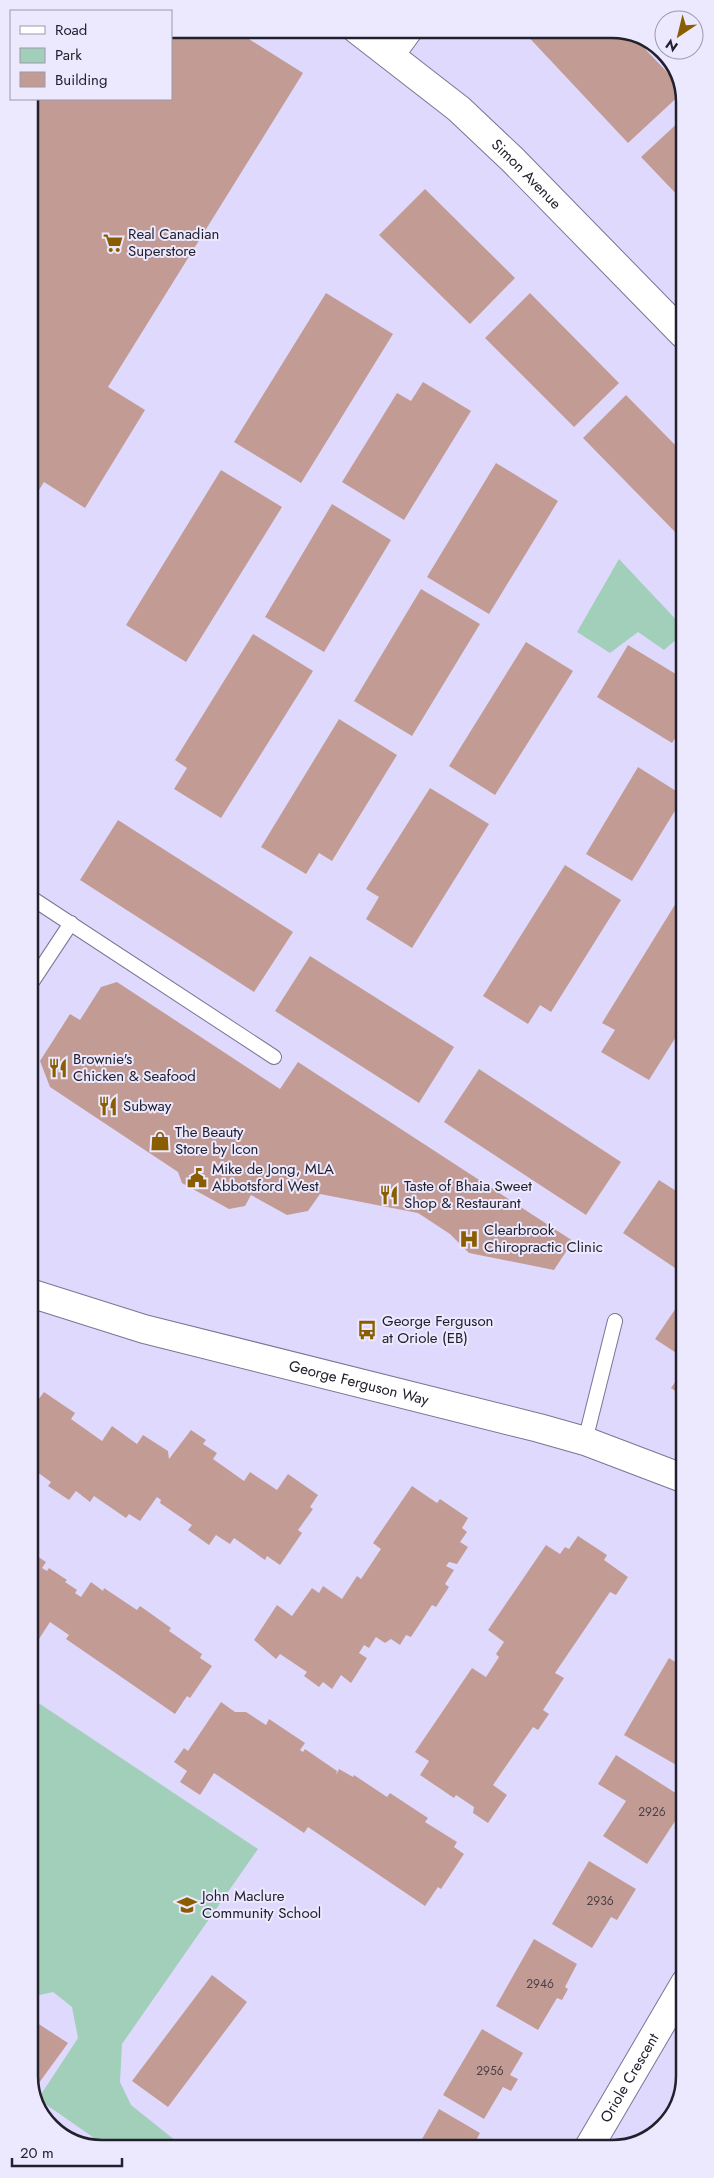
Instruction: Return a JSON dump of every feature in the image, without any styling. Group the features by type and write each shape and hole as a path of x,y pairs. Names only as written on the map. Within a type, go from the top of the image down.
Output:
{"street":[{"name":"Simon Avenue","path":"368,38 459,109 513,160 676,327"},
{"path":"390,55 402,38"},
{"name":"George Ferguson Way","path":"38,1296 144,1329 585,1441 676,1476"},
{"name":"Oriole Crescent","path":"593,2140 676,1998"}],"lane":[{"path":"38,902 274,1058"},
{"path":"38,973 71,923"},
{"path":"585,1441 615,1321"}],"green space":[{"path":"619,559 676,620 676,640 664,650 638,632 610,653 577,632"},
{"path":"38,1703 258,1849 122,2044 120,2082 131,2105 175,2140 97,2140 43,2102 41,2095 78,2038 72,2007 53,1992 38,1995"}],"building":[{"name":"Real Canadian Superstore","path":"172,38 247,38 303,73 108,387 145,410 85,508 44,482 38,492 38,100 172,100"},
{"path":"529,38 617,38 637,42 672,77 676,98 628,143"},
{"path":"676,124 676,194 641,157"},
{"path":"425,189 515,278 470,324 379,235"},
{"path":"326,293 393,334 301,483 234,442"},
{"path":"530,293 619,383 574,427 485,338"},
{"path":"423,382 471,411 404,520 342,482 397,393 411,401"},
{"path":"626,395 676,446 676,533 583,438"},
{"path":"496,463 558,501 489,614 427,577"},
{"path":"221,470 282,507 186,662 126,625"},
{"path":"332,504 391,540 324,652 265,617"},
{"path":"421,589 480,624 412,736 354,701"},
{"path":"253,634 313,671 221,818 174,789 187,768 175,760"},
{"path":"526,642 573,671 495,795 449,766"},
{"path":"628,645 676,674 676,737 672,743 597,697"},
{"path":"339,719 397,755 332,861 319,853 306,874 261,847"},
{"path":"638,767 676,791 676,809 632,881 586,854"},
{"path":"430,788 489,824 412,948 366,919 379,897 366,889"},
{"path":"118,820 293,932 254,992 80,880"},
{"path":"565,865 621,900 551,1012 540,1005 528,1024 483,996"},
{"path":"676,903 676,1037 649,1080 601,1052 615,1030 602,1023"},
{"path":"310,956 454,1047 419,1103 275,1011"},
{"path":"117,982 280,1089 298,1062 573,1241 554,1270 469,1253 450,1234 418,1213 320,1194 308,1211 287,1215 251,1195 245,1206 229,1209 182,1183 178,1172 50,1087 40,1061 70,1014 80,1020 101,987"},
{"path":"479,1069 621,1162 586,1215 444,1122"},
{"path":"659,1180 676,1191 676,1269 623,1233"},
{"path":"676,1308 676,1353 655,1339"},
{"path":"676,1381 676,1391 671,1388"},
{"path":"44,1392 75,1413 71,1419 102,1441 112,1426 137,1444 143,1435 168,1451 169,1459 191,1430 206,1440 203,1444 217,1453 213,1459 244,1481 250,1472 277,1490 288,1474 318,1495 310,1507 313,1509 298,1530 302,1533 280,1565 267,1556 265,1560 234,1538 230,1544 216,1535 209,1545 188,1530 192,1525 160,1503 161,1500 157,1497 140,1521 129,1514 126,1518 94,1496 90,1502 76,1491 69,1500 48,1486 51,1482 38,1473 38,1400"},
{"path":"412,1486 437,1503 440,1499 468,1518 462,1528 467,1532 460,1542 468,1547 457,1564 449,1562 446,1566 454,1570 445,1584 449,1587 436,1607 432,1605 411,1637 406,1635 400,1645 391,1639 385,1643 376,1637 369,1648 364,1645 359,1653 367,1658 351,1683 341,1675 332,1689 323,1682 319,1687 304,1676 307,1672 280,1654 276,1659 254,1640 277,1605 292,1616 312,1588 319,1593 323,1586 342,1599 357,1576 361,1579 381,1549 373,1543"},
{"path":"578,1536 607,1555 604,1560 628,1577 616,1595 610,1592 555,1673 564,1678 543,1710 549,1714 538,1730 533,1727 493,1785 507,1795 488,1823 473,1813 474,1807 456,1795 454,1798 420,1775 429,1761 415,1752 472,1668 486,1677 499,1657 496,1654 504,1642 488,1630 546,1545 560,1554 565,1547 569,1549"},
{"path":"38,1557 46,1562 42,1568 47,1571 49,1568 67,1580 65,1582 77,1590 75,1593 81,1597 91,1582 103,1591 104,1588 137,1610 140,1606 171,1628 169,1631 202,1654 200,1658 212,1666 190,1698 187,1696 175,1714 66,1639 69,1635 50,1622 38,1640"},
{"path":"669,1658 676,1662 676,1765 624,1735"},
{"path":"221,1702 235,1712 246,1712 266,1725 269,1719 305,1743 300,1750 303,1752 305,1749 337,1771 336,1775 339,1769 353,1777 354,1775 387,1797 390,1793 428,1818 425,1822 457,1842 454,1847 464,1854 441,1889 438,1887 425,1906 308,1827 304,1833 214,1773 200,1795 180,1782 187,1771 174,1762 184,1748 188,1751"},
{"path":"616,1755 676,1793 676,1820 647,1864 603,1836 626,1801 598,1784"},
{"path":"589,1861 636,1889 617,1920 611,1917 592,1948 552,1924"},
{"path":"534,1939 577,1964 565,1987 568,1989 562,2000 557,1998 538,2030 496,2006"},
{"path":"212,1975 247,2002 168,2107 132,2081"},
{"path":"38,2024 68,2043 38,2084"},
{"path":"482,2029 523,2053 510,2075 518,2079 511,2091 503,2087 484,2119 443,2095"},
{"path":"439,2109 480,2133 476,2140 422,2140"}],"place":[{"name":"Real Canadian Superstore","path":"113,243"},
{"name":"Brownie's Chicken & Seafood","path":"58,1068"},
{"name":"Subway","path":"108,1106"},
{"name":"The Beauty Store by Icon","path":"160,1141"},
{"name":"Mike de Jong, MLA Abbotsford West","path":"197,1178"},
{"name":"Taste of Bhaia Sweet Shop & Restaurant","path":"389,1195"},
{"name":"Clearbrook Chiropractic Clinic","path":"469,1239"},
{"name":"George Ferguson at Oriole (EB)","path":"367,1330"},
{"name":"John Maclure Community School","path":"187,1905"}]}
